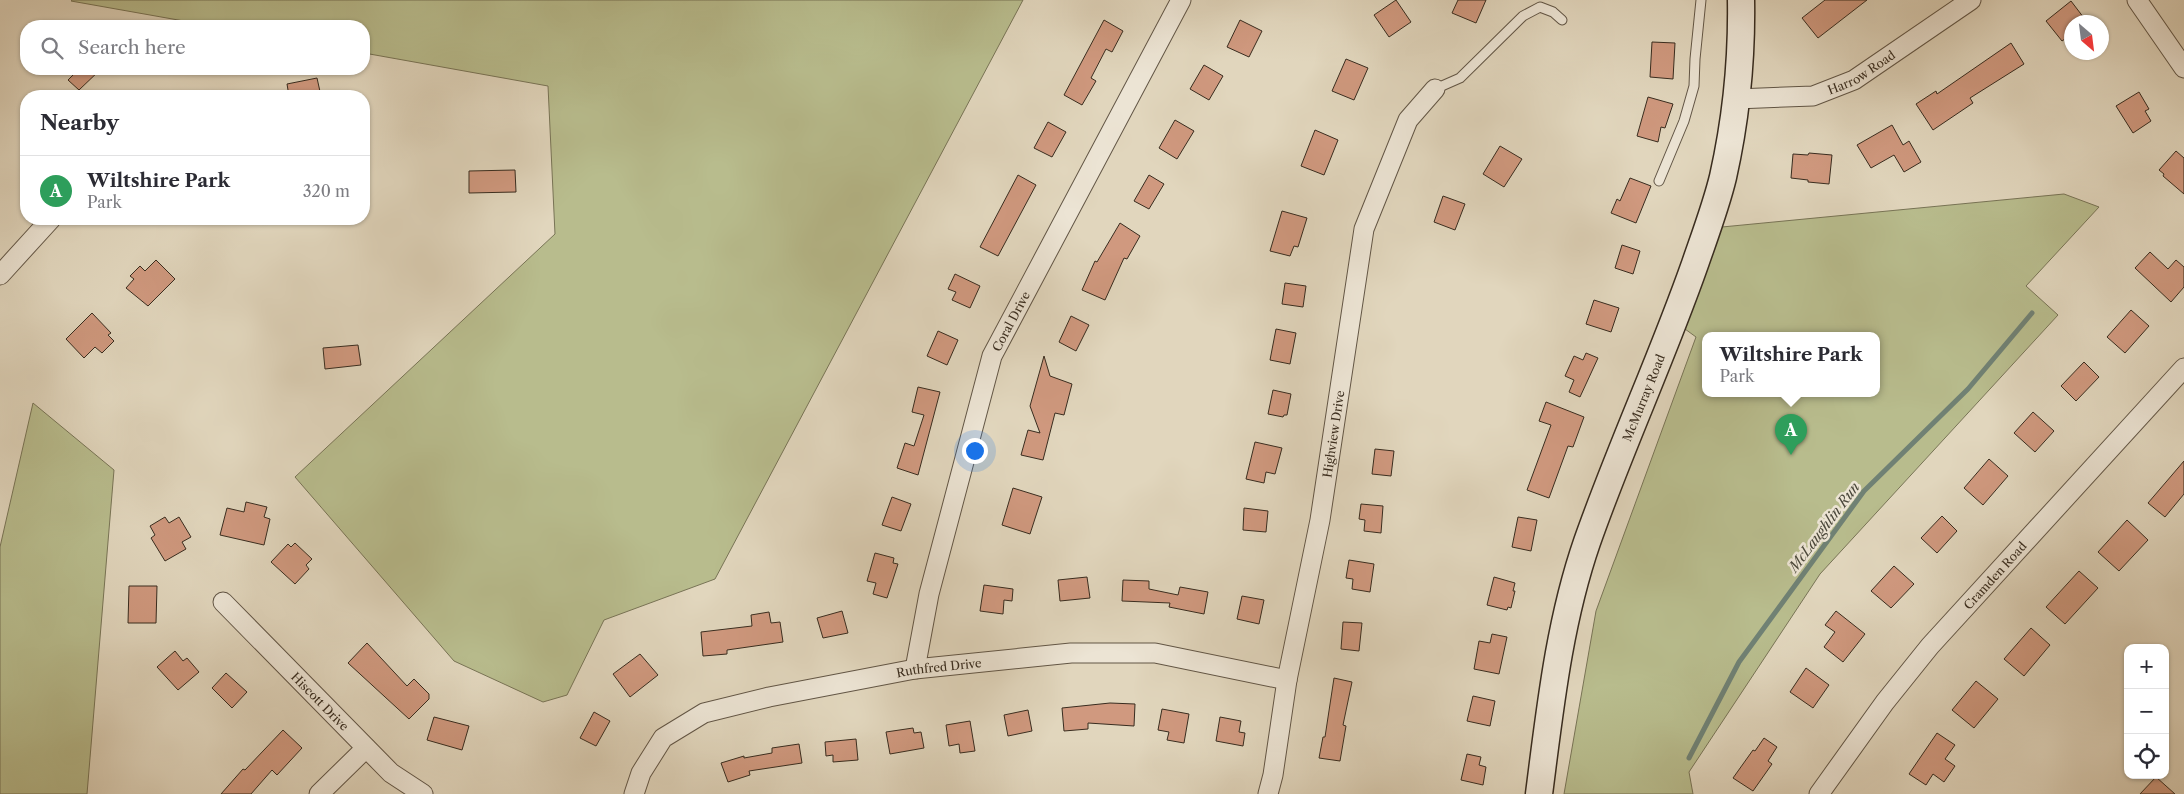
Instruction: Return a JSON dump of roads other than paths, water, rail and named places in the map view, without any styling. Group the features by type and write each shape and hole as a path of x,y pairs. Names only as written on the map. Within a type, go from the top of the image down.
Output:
{"main road":[{"name":"McMurray Road","path":"1539,794 1561,638 1573,587 1587,542 1679,308 1711,218 1723,177 1736,99 1741,0"}],"street":[{"name":"Coral Drive","path":"915,669 928,594 992,356 1181,0"},
{"name":"Harrow Road","path":"1736,99 1813,96 1854,80 1971,0"},
{"path":"2137,0 2184,68"},
{"name":"Highview Drive","path":"1268,794 1273,775 1287,680 1320,520 1364,229 1408,120 1434,89"},
{"path":"0,275 46,225"},
{"name":"Cramden Road","path":"1819,794 1885,702 1930,646 2184,368"},
{"name":"Hiscott Drive","path":"223,602 391,773 423,794"},
{"name":"Ruthfred Drive","path":"634,794 641,773 663,738 704,713 770,697 915,669 1071,653 1155,653 1287,680"},
{"path":"319,794 366,748"}],"lane":[{"path":"1659,181 1684,121 1694,86 1701,0"},
{"path":"1434,89 1460,78 1523,16 1540,7 1553,12 1562,20"}],"waterway":[{"name":"McLaughlin Run","path":"1689,758 1739,662 1864,491 1968,389 2032,313"}],"place":[{"name":"Wiltshire Park","path":"1791,455"}]}
